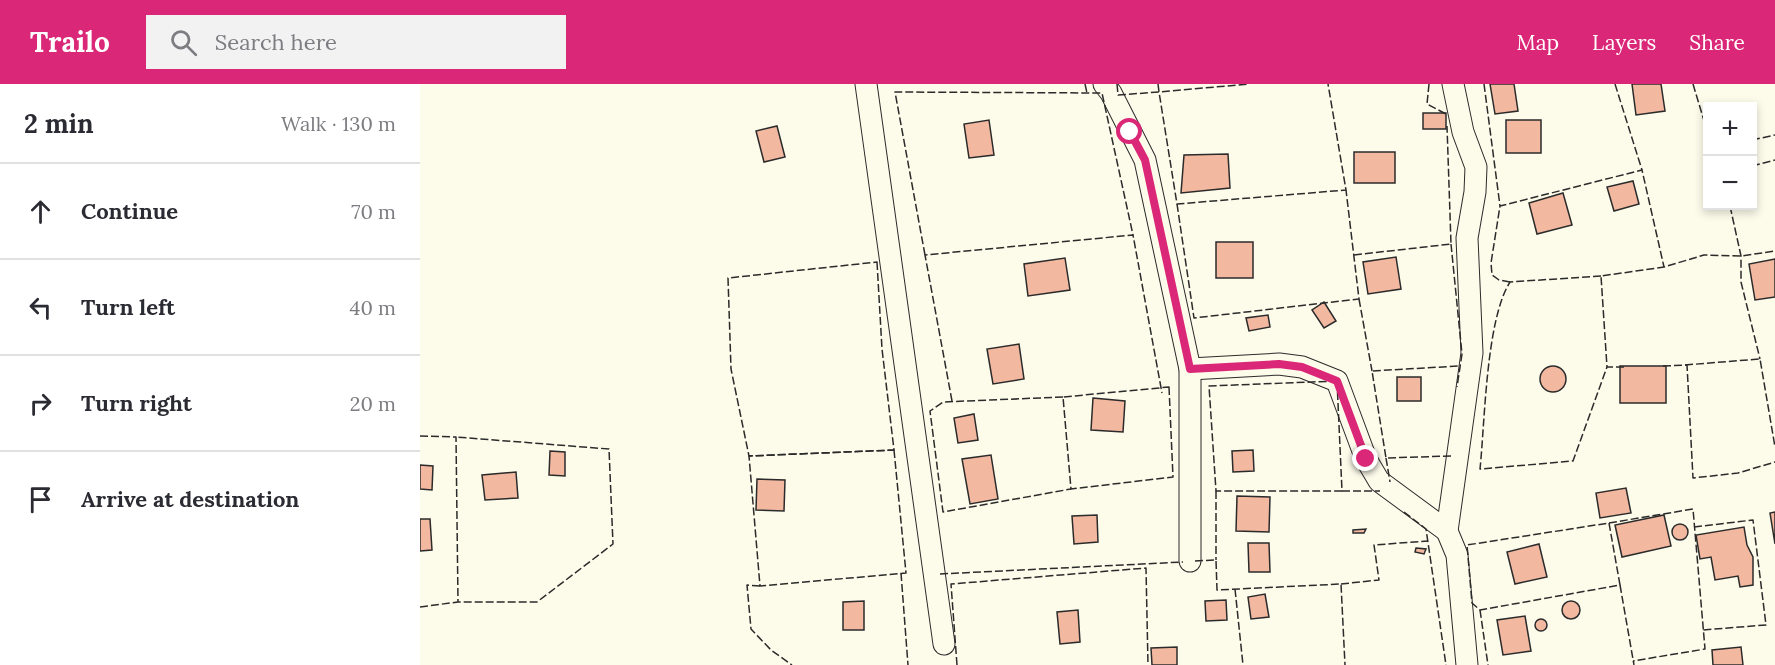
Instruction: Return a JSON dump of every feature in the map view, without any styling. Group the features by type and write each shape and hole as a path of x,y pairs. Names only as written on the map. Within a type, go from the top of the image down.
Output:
{"street":[{"path":"866,84 944,644"},
{"path":"1104,84 1111,93 1145,160 1190,369 1190,561"},
{"path":"1453,84 1463,132 1476,167 1475,192 1467,238 1472,353 1447,531 1457,555 1467,665"},
{"path":"1190,369 1279,364 1302,367 1337,381 1366,459 1378,481 1447,531"}],"building":[{"path":"1490,84 1514,84 1518,111 1495,114"},
{"path":"1632,84 1661,84 1665,111 1636,115"},
{"path":"1423,113 1446,113 1446,129 1423,129"},
{"path":"989,120 994,155 969,158 964,124"},
{"path":"1506,120 1541,120 1541,153 1506,153"},
{"path":"777,126 785,157 764,162 756,131"},
{"path":"1354,152 1395,152 1395,183 1354,183"},
{"path":"1228,154 1230,188 1181,193 1184,155"},
{"path":"1633,181 1639,204 1614,211 1607,187"},
{"path":"1563,193 1572,225 1537,234 1529,203"},
{"path":"1216,242 1253,242 1253,278 1216,278"},
{"path":"1396,257 1401,289 1368,294 1363,262"},
{"path":"1065,258 1070,290 1028,296 1024,264"},
{"path":"1775,259 1775,297 1755,300 1749,264"},
{"path":"1324,302 1336,321 1324,328 1312,310"},
{"path":"1268,315 1270,327 1249,331 1246,318"},
{"path":"1019,344 1024,379 993,384 987,349"},
{"path":"1553,366 1562,370 1566,379 1562,388 1553,392 1544,388 1540,379 1544,370"},
{"path":"1620,366 1666,366 1666,403 1620,403"},
{"path":"1397,377 1421,377 1421,401 1397,401"},
{"path":"1093,398 1125,401 1123,432 1091,430"},
{"path":"974,414 978,440 958,443 954,418"},
{"path":"1253,450 1254,471 1233,472 1232,451"},
{"path":"550,451 565,452 565,476 549,475"},
{"path":"991,455 998,499 970,504 962,459"},
{"path":"420,465 433,466 432,490 420,489"},
{"path":"516,472 518,498 485,500 482,475"},
{"path":"757,479 785,480 784,511 756,510"},
{"path":"1626,488 1631,513 1600,518 1596,493"},
{"path":"1237,496 1270,497 1269,532 1236,531"},
{"path":"1775,512 1775,544 1770,513"},
{"path":"1097,515 1098,542 1074,544 1072,516"},
{"path":"1664,515 1671,546 1622,557 1615,525"},
{"path":"420,519 430,519 432,550 420,551"},
{"path":"1680,524 1686,526 1688,532 1686,538 1680,540 1674,538 1672,532 1674,526"},
{"path":"1744,527 1747,545 1753,557 1753,585 1740,587 1738,576 1715,580 1711,557 1700,559 1696,535"},
{"path":"1366,529 1364,533 1353,533 1353,530"},
{"path":"1248,543 1269,543 1270,572 1249,572"},
{"path":"1539,544 1547,577 1515,584 1507,552"},
{"path":"1416,548 1426,549 1424,554 1415,552"},
{"path":"1265,594 1269,617 1251,619 1248,597"},
{"path":"1226,600 1227,620 1206,621 1205,601"},
{"path":"864,601 864,630 843,630 843,602"},
{"path":"1571,601 1577,604 1580,610 1577,616 1571,619 1565,616 1562,610 1565,604"},
{"path":"1078,610 1080,642 1060,644 1057,612"},
{"path":"1525,616 1531,651 1503,655 1497,620"},
{"path":"1541,619 1547,625 1541,631 1535,625"},
{"path":"1177,647 1177,665 1152,665 1151,648"},
{"path":"1741,647 1743,665 1713,665 1712,650"}],"fence":[{"path":"1085,84 1087,93"},
{"path":"1117,84 1118,95 1159,92 1177,204 1346,190 1328,84"},
{"path":"1158,84 1159,92 1249,84"},
{"path":"1429,84 1427,104 1446,114"},
{"path":"1484,84 1500,206"},
{"path":"1615,84 1642,170"},
{"path":"1693,84 1703,117"},
{"path":"925,255 895,92 1102,93 1133,235"},
{"path":"1354,255 1451,244 1447,126"},
{"path":"1757,139 1775,135"},
{"path":"1757,165 1775,160"},
{"path":"1510,282 1499,280 1492,275 1491,263 1500,206 1642,170 1664,267"},
{"path":"1177,204 1194,318 1359,299 1346,190"},
{"path":"1731,210 1741,256 1741,282 1760,359"},
{"path":"952,401 925,255 1133,235 1162,393"},
{"path":"1451,244 1462,354 1457,387"},
{"path":"1624,367 1607,367 1601,276 1664,267 1704,255 1741,256 1775,251"},
{"path":"877,262 882,349 894,450 749,456 731,369 728,278 877,262"},
{"path":"1601,276 1510,282 1502,299 1491,345 1480,469 1573,461 1607,367"},
{"path":"1359,299 1372,371"},
{"path":"1685,365 1760,359 1775,447"},
{"path":"1663,366 1687,365 1693,478 1738,473 1775,462"},
{"path":"1451,456 1386,458 1372,371 1459,366"},
{"path":"1337,381 1342,491 1216,491 1209,386 1337,381"},
{"path":"1169,387 1173,477 1071,489 1063,397 1169,387"},
{"path":"1063,397 943,402 930,411 943,512 1071,489"},
{"path":"420,436 456,437 458,602"},
{"path":"420,607 458,602 537,602 613,544 609,449 456,437"},
{"path":"894,450 906,573 760,586 749,456 894,450"},
{"path":"1386,458 1390,482"},
{"path":"1216,491 1216,560"},
{"path":"1342,491 1380,491"},
{"path":"1609,523 1693,509 1705,649 1633,661"},
{"path":"1404,512 1426,529 1446,665"},
{"path":"1694,527 1753,520 1766,625 1703,630"},
{"path":"1609,523 1620,585 1480,610 1472,603 1467,545 1609,523"},
{"path":"1341,584 1379,580 1374,545 1428,541"},
{"path":"1195,561 1216,560 1217,590 1341,584 1345,665"},
{"path":"940,574 1183,562"},
{"path":"957,665 951,584 1146,568 1148,665"},
{"path":"901,573 908,665"},
{"path":"760,586 747,585 751,629 771,650 792,665"},
{"path":"1620,585 1634,665"},
{"path":"1235,589 1243,665"},
{"path":"1480,610 1488,665"}],"route":[{"path":"1130,132 1145,160 1190,369 1279,364 1302,367 1337,381 1366,459"}]}
